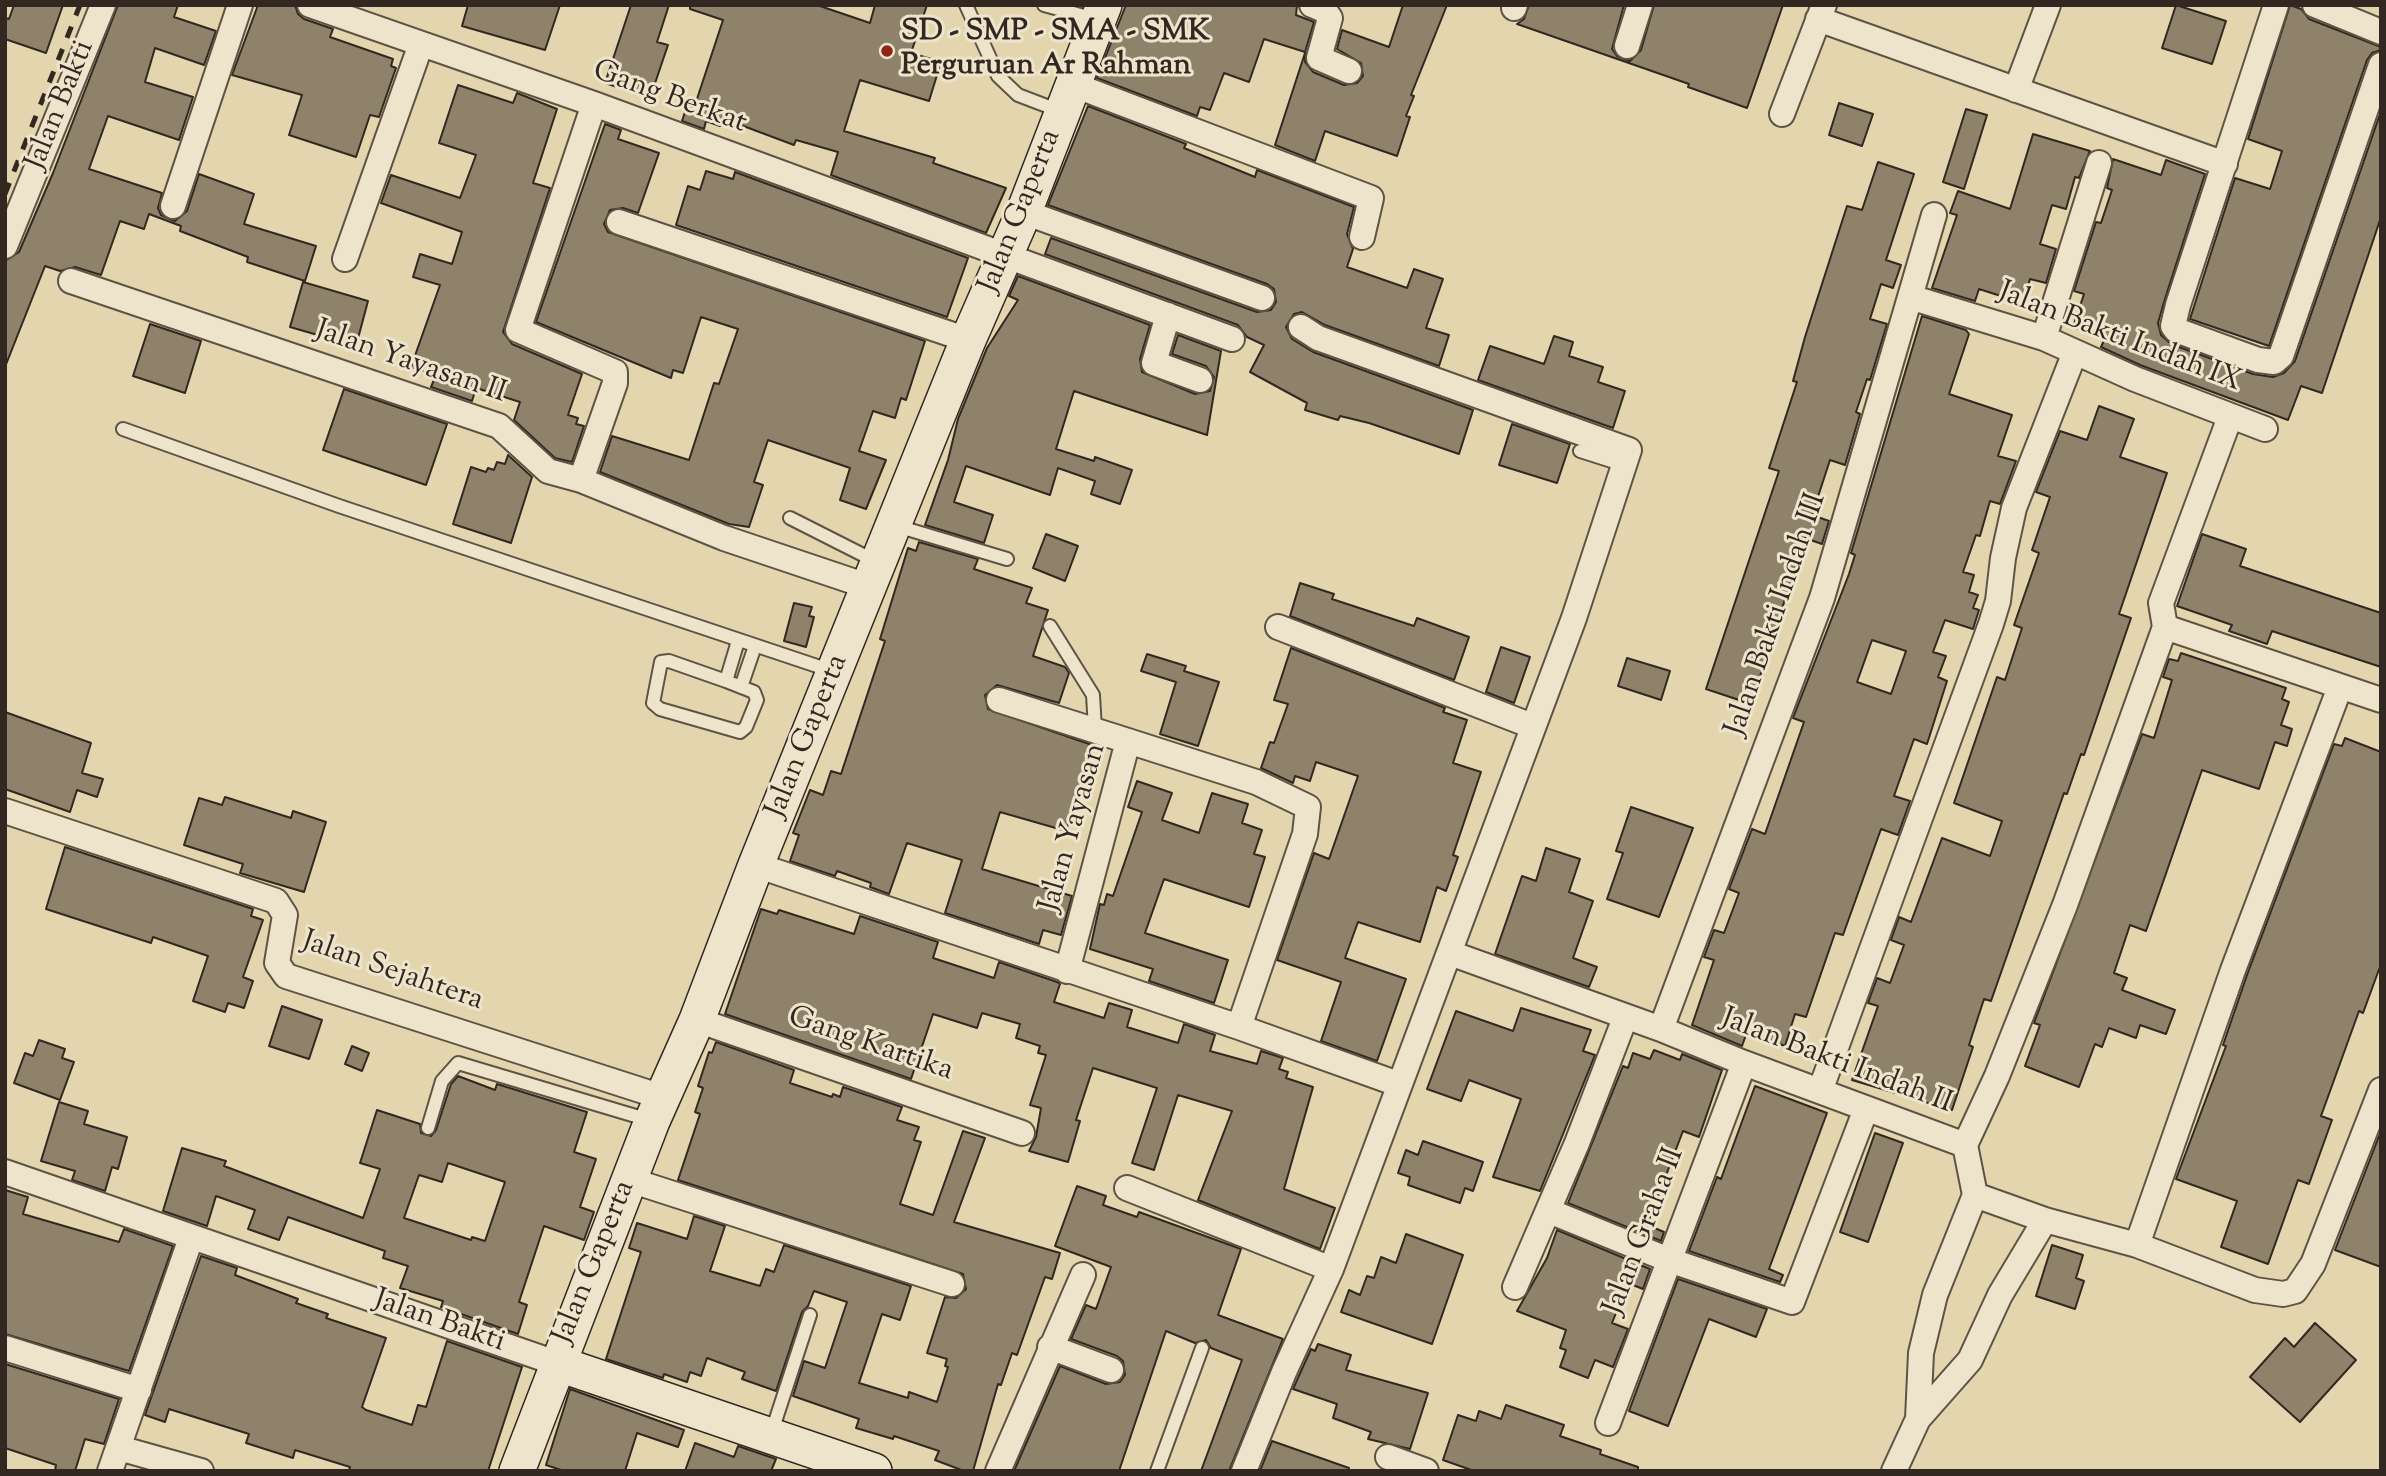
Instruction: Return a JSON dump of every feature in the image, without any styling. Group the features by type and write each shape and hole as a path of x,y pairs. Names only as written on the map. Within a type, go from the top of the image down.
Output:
{"street":[{"name":"Jalan Bakti","path":"5,246 103,5"},
{"path":"173,206 240,5"},
{"name":"Gang Berkat","path":"310,5 594,104 1232,339"},
{"path":"1312,5 1324,10 1330,18 1319,58 1349,71"},
{"path":"1627,46 1640,5"},
{"path":"2016,90 2048,5"},
{"path":"2276,5 2173,326 2176,330 2232,352 2274,362 2281,356 2381,65"},
{"path":"2315,5 2381,32"},
{"path":"1782,114 1821,12 2016,90 2225,164"},
{"name":"Jalan Gaperta","path":"517,1471 556,1363 657,1109 697,1020 756,865 968,340 1024,212 1101,13"},
{"path":"345,259 421,44"},
{"path":"1069,99 1371,198 1362,237"},
{"path":"581,480 615,383 615,372 518,330 594,104"},
{"path":"2044,338 2099,163"},
{"path":"1024,212 1262,298"},
{"name":"Jalan Bakti Indah III","path":"1661,1029 1822,598 1934,215"},
{"path":"619,222 968,340"},
{"name":"Jalan Yayasan II","path":"71,281 499,426 510,433 539,466 581,480 700,529 875,575"},
{"name":"Jalan Bakti Indah IX","path":"1910,297 2044,338 2230,417 2265,429"},
{"path":"1168,315 1154,363 1200,380"},
{"path":"1244,1471 1284,1372 1331,1269 1398,1084 1450,953 1574,618 1628,448 1330,342 1301,327"},
{"path":"1820,1091 1991,624 1998,601 2003,558 2014,508 2075,352"},
{"path":"1965,1146 1997,1076 2065,905 2165,627 2161,603 2230,417"},
{"path":"1278,627 1532,726"},
{"path":"2165,627 2381,700"},
{"path":"2137,1245 2233,970 2340,687"},
{"path":"999,700 1128,740"},
{"name":"Jalan Yayasan","path":"1067,971 1128,740 1256,782 1308,807 1305,834 1239,1027"},
{"name":"Jalan Sejahtera","path":"5,811 276,901 281,905 286,920 277,963 286,976 657,1109"},
{"path":"756,865 1239,1027 1398,1084"},
{"name":"Jalan Bakti Indah II","path":"1450,953 1661,1029 1965,1146 1975,1195"},
{"path":"1515,1287 1549,1211 1625,1018"},
{"name":"Gang Kartika","path":"697,1020 1022,1133"},
{"name":"Jalan Graha II","path":"1608,1423 1744,1063"},
{"path":"1918,1419 1921,1353 1935,1295 1975,1195 2045,1220 2137,1245 2269,1294 2295,1291 2312,1264 2381,1090"},
{"path":"1549,1211 1669,1260 1792,1302 1866,1109"},
{"name":"Jalan Bakti","path":"5,1172 874,1471"},
{"path":"630,1180 952,1284"},
{"path":"1127,1188 1331,1269"},
{"path":"1894,1471 1918,1419 1970,1360 2000,1294 2045,1220"},
{"path":"110,1471 191,1238"},
{"path":"998,1471 1083,1275"},
{"path":"1050,1347 1111,1370"},
{"path":"5,1348 139,1390"},
{"path":"119,1448 201,1471"},
{"path":"1388,1457 1426,1471"}],"lane":[{"path":"966,5 998,76 1018,94 1069,99"},
{"path":"1044,5 1101,13"},
{"path":"122,429 835,672"},
{"path":"1580,451 1624,466"},
{"path":"790,518 875,575"},
{"path":"895,525 1007,559"},
{"path":"1050,626 1093,695 1095,729"},
{"path":"726,681 738,641"},
{"path":"741,687 755,646"},
{"path":"669,662 726,681 754,692 757,699 746,727 740,732 660,709 653,703 661,663 669,662"},
{"path":"428,1128 442,1081 458,1063 657,1109"},
{"path":"770,1435 810,1315"},
{"path":"1157,1471 1202,1348"}],"building":[{"path":"14,5 63,5 46,53 5,39 5,18 9,19"},
{"path":"118,5 178,5 174,17 216,31 204,65 155,48 145,82 193,97 179,140 108,116 89,169 162,193 158,208 161,215 175,221 187,211 199,174 254,194 244,224 316,246 305,281 247,262 248,257 180,231 181,226 149,214 144,229 120,221 101,275 75,267 60,271 45,266 5,367 5,261 19,252 53,173"},
{"path":"258,5 295,5 298,14 304,19 333,29 330,37 393,59 391,66 396,68 379,117 370,115 356,157 289,135 302,95 232,75"},
{"path":"468,5 560,5 545,50 462,26"},
{"path":"631,5 669,5 657,42 668,45 650,98 605,83"},
{"path":"690,5 817,5 870,23 875,5 927,5 911,53 941,62 929,101 860,80 844,131 935,158 933,163 1006,188 986,233 831,175 838,152 796,140 794,145 722,118 720,126 706,121 704,129 682,121 687,106 694,108 723,20 690,9"},
{"path":"1126,5 1297,5 1296,15 1314,22 1305,52 1264,39 1249,82 1224,73 1210,110 1200,107 1197,116 1097,78"},
{"path":"1403,5 1447,5 1411,95 1414,96 1406,116 1410,117 1397,156 1325,131 1315,161 1275,145 1305,53 1305,62 1313,72 1344,85 1357,83 1363,76 1361,63 1337,49 1342,30 1389,47"},
{"path":"1529,5 1624,5 1612,49 1617,56 1630,61 1641,50 1654,5 1783,5 1747,108 1688,87 1689,84 1517,24 1524,19"},
{"path":"2176,5 2226,21 2212,64 2162,48"},
{"path":"2290,5 2301,9 2309,19 2381,47 2381,50 2372,53 2367,60 2269,346 2190,319 2235,178 2270,189 2282,151 2248,139"},
{"path":"458,85 513,103 517,93 557,109 533,183 550,188 503,332 512,344 582,374 568,415 578,418 576,424 584,426 572,462 555,458 514,420 520,402 476,388 472,401 431,387 436,375 411,367 440,285 413,277 420,254 452,264 462,232 381,203 391,175 460,198 476,155 439,143"},
{"path":"1839,103 1873,114 1862,146 1829,135"},
{"path":"1088,106 1186,144 1184,148 1255,177 1257,170 1354,207 1347,234 1353,249 1347,267 1407,288 1414,269 1443,279 1426,328 1449,335 1439,366 1325,325 1302,312 1294,314 1286,327 1292,339 1313,352 1473,410 1459,454 1369,423 1340,416 1338,420 1305,410 1307,403 1250,372 1264,345 1247,337 1238,325 1045,254 1051,238 1257,312 1271,310 1276,302 1274,289 1267,284 1048,205"},
{"path":"1966,109 1987,115 1964,189 1943,182"},
{"path":"2381,111 2381,217 2322,393 2301,386 2288,420 2140,365 2101,347 2105,338 2073,327 2084,294 2074,291 2096,222 2101,223 2112,190 2107,188 2113,159 2161,175 2166,160 2205,174 2158,323 2161,335 2171,344 2253,374 2273,377 2284,373 2295,361"},
{"path":"605,124 621,130 618,139 659,153 638,213 623,208 610,210 604,224 608,232 925,341 906,400 901,398 895,418 873,411 859,451 886,460 866,509 840,500 850,468 768,440 754,482 763,485 749,527 729,524 600,472 612,436 689,460 714,383 719,384 738,329 701,317 683,373 673,370 671,378 536,322"},
{"path":"2033,134 2090,151 2079,178 2075,177 2066,209 2052,205 2040,244 2056,249 2046,283 2030,279 2023,303 1979,289 1975,301 1932,288 1957,215 1950,213 1958,191 2010,209"},
{"path":"1878,162 1914,174 1886,260 1901,265 1893,288 1881,284 1870,319 1887,324 1870,380 1867,379 1856,412 1860,414 1845,465 1830,460 1812,515 1829,521 1822,544 1805,538 1751,704 1706,689 1779,471 1769,468 1797,382 1793,381 1805,337 1847,206 1862,210"},
{"path":"706,171 733,179 735,172 968,258 947,317 676,225 688,186 700,190"},
{"path":"1018,276 1150,325 1140,359 1142,372 1195,394 1210,391 1214,377 1206,366 1172,354 1178,335 1221,351 1207,435 1074,391 1056,449 1094,461 1095,457 1132,470 1120,504 1091,494 1095,481 1058,468 1050,495 966,466 954,502 993,515 984,543 925,525 948,460 958,419 987,348 1018,300 1009,296"},
{"path":"303,282 368,301 356,346 290,327"},
{"path":"1922,316 1966,330 1969,334 1949,394 2012,415 1998,456 2016,461 2000,504 1990,501 1980,536 1976,535 1963,572 1974,575 1969,592 1978,595 1973,608 1979,610 1973,629 1945,620 1933,652 1946,656 1938,677 1947,681 1927,744 1914,739 1894,796 1910,801 1898,835 1881,829 1843,935 1835,933 1806,1017 1795,1014 1785,1046 1747,1032 1742,1046 1692,1025 1714,960 1704,957 1714,930 1724,933 1739,893 1729,889 1752,829 1765,834 1804,722 1793,718 1849,574 1855,555 1851,553","holes":["1872,640 1906,651 1891,694 1857,682"]},
{"path":"150,324 201,341 185,393 133,376"},
{"path":"1554,336 1573,342 1569,356 1603,367 1598,382 1625,391 1613,428 1478,380 1490,346 1544,364"},
{"path":"344,389 447,424 426,485 323,450"},
{"path":"2099,406 2134,419 2120,457 2167,473 2119,614 2131,618 2084,755 2081,754 2067,794 2064,793 1991,1001 1984,999 1969,1045 1973,1047 1952,1110 1852,1080 1878,1006 1868,1003 1877,978 1890,983 1904,945 1891,940 1899,917 1911,922 1942,838 1990,856 2002,821 1954,803 1997,677 2005,680 2022,628 2014,625 2039,553 2032,550 2050,497 2036,492 2060,431 2087,440"},
{"path":"1512,424 1570,444 1557,483 1499,465"},
{"path":"508,455 532,477 511,543 453,524 471,467 486,472 488,468 494,470 497,462 505,464"},
{"path":"1046,534 1078,546 1065,581 1033,568"},
{"path":"2202,534 2246,549 2240,566 2381,613 2381,667 2272,631 2267,644 2229,631 2232,625 2177,606"},
{"path":"919,542 978,559 974,569 1032,588 1026,603 1048,610 1033,656 1065,667 1069,673 1059,703 997,685 985,695 988,709 1092,745 1066,831 1000,812 982,869 1072,896 1061,935 1043,930 1039,944 945,913 962,860 907,843 889,894 870,887 871,883 837,871 835,876 790,861 799,835 793,833 810,790 823,795 831,771 841,774 885,641 880,639 908,548 916,551"},
{"path":"1300,583 1334,594 1332,599 1414,626 1417,618 1469,637 1454,680 1290,616"},
{"path":"794,603 812,607 809,616 814,617 806,647 784,641"},
{"path":"1501,647 1530,657 1514,703 1486,692"},
{"path":"1291,648 1445,708 1443,712 1467,720 1453,763 1481,772 1453,855 1458,857 1446,891 1437,887 1420,942 1358,922 1345,958 1406,979 1377,1061 1321,1041 1341,982 1277,960 1314,853 1329,859 1358,776 1316,762 1310,781 1295,776 1293,783 1261,768 1270,742 1274,743 1288,704 1274,700"},
{"path":"2181,653 2286,688 2282,699 2289,702 2281,725 2292,729 2287,746 2275,742 2259,789 2202,770 2146,931 2130,925 2114,973 2127,978 2122,990 2175,1010 2166,1034 2140,1025 2136,1038 2109,1028 2102,1047 2095,1044 2079,1087 2025,1066 2040,1025 2034,1023 2142,734 2154,738 2172,680 2163,677 2169,659 2178,661"},
{"path":"1147,654 1186,666 1184,671 1219,682 1198,746 1160,734 1176,682 1141,671"},
{"path":"1627,658 1670,671 1661,700 1618,686"},
{"path":"5,712 91,743 82,773 103,779 97,797 77,790 70,812 5,789"},
{"path":"2345,738 2381,752 2381,964 2363,1013 2359,1011 2321,1116 2332,1120 2309,1184 2298,1180 2268,1264 2221,1247 2237,1201 2176,1179 2226,1046 2223,1045 2247,975 2334,744 2342,746"},
{"path":"1137,781 1172,793 1162,820 1199,833 1212,793 1248,804 1242,823 1262,830 1254,854 1265,857 1249,907 1164,879 1145,933 1228,960 1214,1003 1149,981 1153,969 1090,949 1100,904 1104,905 1107,894 1113,896 1142,812 1128,807"},
{"path":"225,797 291,818 293,811 326,822 304,892 240,873 243,864 184,845 199,798 222,805"},
{"path":"1631,807 1693,828 1659,917 1607,899 1623,853 1616,851"},
{"path":"65,847 253,909 251,916 263,920 243,977 253,981 244,1008 228,1003 225,1012 193,1001 208,956 153,937 151,943 46,909"},
{"path":"1546,848 1580,859 1569,892 1593,901 1573,958 1597,967 1589,987 1495,954 1522,876 1536,881"},
{"path":"761,909 777,914 779,910 854,934 860,916 938,942 933,958 994,978 999,962 1057,982 1060,984 1054,1002 1104,1018 1109,1003 1132,1010 1127,1027 1178,1043 1184,1024 1215,1035 1210,1051 1257,1064 1261,1051 1283,1058 1279,1069 1288,1072 1286,1078 1313,1087 1284,1189 1335,1208 1320,1249 1198,1200 1232,1111 1178,1095 1154,1170 1132,1163 1157,1088 1093,1068 1076,1120 1080,1121 1068,1162 1029,1151 1036,1137 1041,1108 1030,1105 1046,1055 1038,1053 1040,1046 1016,1038 1020,1024 982,1013 977,1028 933,1014 911,1079 725,1014"},
{"path":"282,1006 322,1020 309,1059 269,1046"},
{"path":"1521,1008 1591,1030 1583,1051 1595,1055 1540,1191 1493,1177 1521,1099 1469,1080 1461,1101 1427,1089 1456,1011 1513,1031"},
{"path":"39,1040 65,1049 62,1058 74,1062 60,1100 14,1083 25,1053 33,1056"},
{"path":"716,1042 794,1070 790,1083 832,1097 833,1094 840,1097 843,1087 902,1107 897,1120 919,1127 914,1140 921,1142 900,1204 933,1215 963,1131 985,1138 954,1222 1060,1253 1052,1279 1045,1277 1017,1355 1012,1353 1001,1385 998,1384 973,1471 964,1471 935,1460 939,1451 894,1436 893,1439 856,1428 859,1419 793,1396 804,1361 825,1368 847,1302 814,1291 808,1306 802,1312 776,1391 742,1379 745,1372 707,1358 701,1376 690,1372 687,1382 664,1374 663,1378 606,1359 641,1252 629,1248 637,1223 687,1239 694,1216 725,1226 710,1271 760,1286 766,1269 774,1272 784,1245 911,1286 900,1320 882,1314 859,1383 908,1398 909,1392 937,1402 948,1367 945,1366 947,1359 927,1353 945,1297 956,1298 966,1289 963,1274 678,1180 700,1114 695,1112 703,1088 698,1086 709,1052 712,1053"},
{"path":"352,1046 369,1053 362,1071 345,1064"},
{"path":"1654,1050 1680,1060 1682,1054 1722,1070 1699,1137 1683,1131 1647,1225 1664,1232 1661,1241 1568,1203 1623,1066 1628,1068 1633,1053 1650,1059"},
{"path":"458,1076 495,1090 497,1084 587,1112 574,1152 596,1159 580,1207 594,1212 584,1240 544,1226 519,1302 527,1305 518,1334 441,1307 443,1301 400,1288 408,1266 383,1258 385,1251 288,1217 279,1240 248,1229 255,1210 216,1196 207,1226 163,1211 182,1148 226,1161 224,1166 363,1218 380,1169 360,1163 377,1110 420,1124 421,1133 431,1136 436,1130 451,1084","holes":["448,1163 505,1182 485,1241 472,1237 471,1240 404,1218 419,1175 442,1182"]},
{"path":"1755,1086 1827,1113 1769,1269 1783,1275 1780,1282 1689,1251 1717,1177 1721,1179"},
{"path":"59,1102 88,1111 84,1124 127,1137 118,1169 112,1167 105,1191 72,1180 75,1171 41,1161"},
{"path":"2381,1131 2381,1267 2335,1250"},
{"path":"1875,1133 1903,1143 1868,1242 1840,1232"},
{"path":"1423,1141 1483,1162 1473,1191 1465,1188 1460,1203 1408,1185 1410,1177 1398,1173 1406,1150 1418,1155"},
{"path":"1077,1186 1106,1196 1103,1205 1137,1217 1139,1212 1241,1249 1218,1315 1283,1339 1229,1471 1201,1471 1242,1360 1211,1348 1206,1340 1195,1343 1166,1331 1119,1471 1014,1471 1060,1366 1106,1384 1120,1382 1125,1375 1123,1361 1117,1356 1071,1339 1086,1305 1096,1309 1111,1267 1055,1246"},
{"path":"5,1190 28,1197 23,1214 119,1242 124,1229 173,1246 129,1371 5,1334"},
{"path":"1557,1230 1650,1269 1643,1289 1628,1283 1612,1323 1628,1329 1613,1367 1595,1360 1588,1378 1560,1367 1566,1350 1560,1348 1566,1330 1517,1311 1547,1258"},
{"path":"1406,1234 1463,1255 1432,1344 1341,1312 1349,1290 1360,1295 1367,1276 1374,1278 1381,1257 1396,1263"},
{"path":"2052,1245 2083,1255 2076,1278 2084,1281 2075,1309 2036,1296"},
{"path":"201,1256 237,1268 235,1275 298,1299 296,1303 328,1314 326,1318 386,1338 362,1407 366,1410 412,1425 418,1405 426,1407 447,1341 522,1367 488,1471 349,1471 350,1467 295,1450 293,1458 246,1443 249,1434 169,1409 165,1422 145,1415"},
{"path":"1678,1279 1767,1309 1756,1337 1709,1319 1668,1426 1629,1411"},
{"path":"2315,1323 2356,1360 2300,1422 2250,1377 2285,1338 2294,1347"},
{"path":"1318,1344 1351,1355 1346,1370 1428,1393 1410,1449 1368,1439 1371,1432 1333,1418 1337,1404 1293,1389 1311,1349 1315,1351"},
{"path":"5,1364 119,1399 104,1444 85,1439 75,1471 55,1471 56,1465 5,1448"},
{"path":"570,1389 684,1430 678,1447 637,1433 625,1471 564,1471 546,1465"},
{"path":"1506,1405 1564,1425 1560,1436 1601,1450 1600,1454 1638,1467 1638,1471 1474,1471 1443,1460 1458,1415 1476,1421 1479,1411 1501,1419"},
{"path":"1272,1441 1349,1468 1348,1471 1260,1471"},
{"path":"695,1443 734,1457 738,1446 776,1459 771,1471 685,1471"}],"railway":[{"path":"5,194 80,5"}],"place":[{"name":"SD - SMP - SMA - SMK Perguruan Ar Rahman","path":"887,51"}]}
